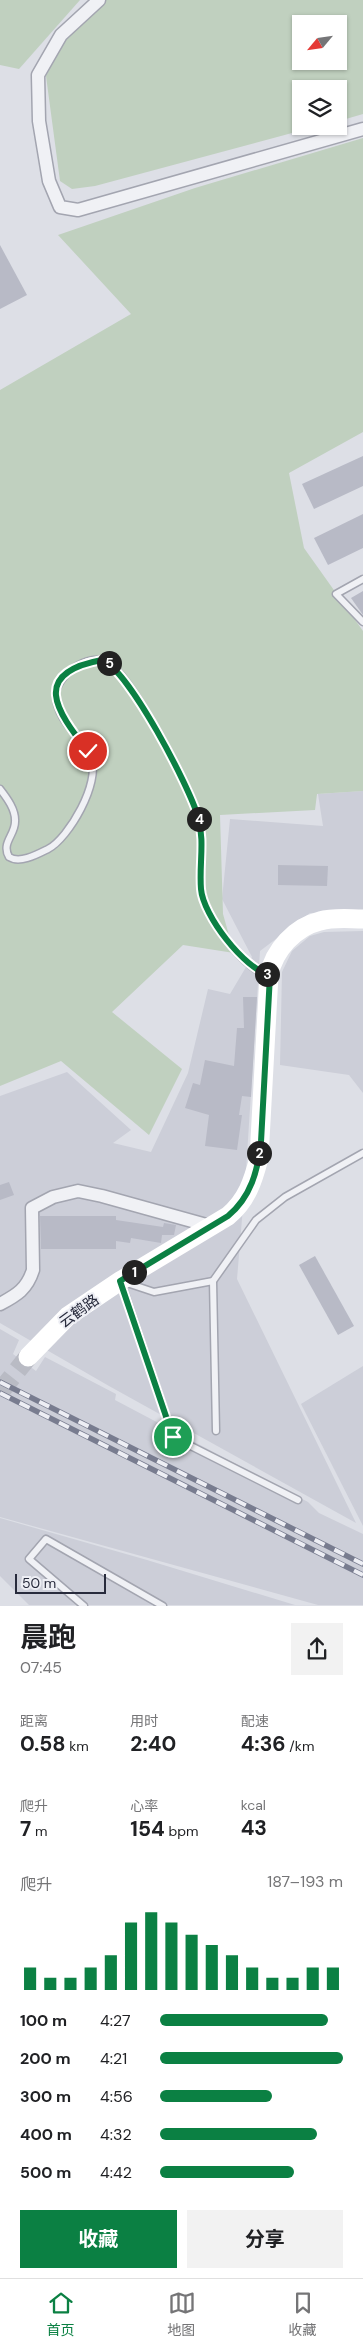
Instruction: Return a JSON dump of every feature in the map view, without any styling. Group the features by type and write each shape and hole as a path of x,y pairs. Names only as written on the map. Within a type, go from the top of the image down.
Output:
{"street":[{"path":"99,0 61,35 38,75 39,121 49,181 60,207 78,210 363,129"},
{"name":"云鹤路","path":"28,1357 68,1316 120,1281 228,1216 240,1204 254,1179 259,1158 270,975 276,954 301,930 321,920 363,919"},
{"path":"0,1304 19,1294 26,1287 30,1279 33,1270 32,1208 53,1197 78,1192 102,1196 210,1226"}],"lane":[{"path":"363,579 336,594 363,622"},
{"path":"0,789 10,804 15,819 6,846 9,857 18,860 40,852 52,846 64,836 83,804 94,769 88,751 61,716 56,690 61,679 76,667 102,660 109,662 131,688 193,801 201,831 201,888 208,908 227,940 242,959 257,970 270,975"},
{"path":"216,1431 212,1281 256,1220 285,1197 363,1153"},
{"path":"120,1281 154,1292 212,1281"},
{"path":"120,1281 173,1437 298,1500"},
{"path":"84,1606 29,1558 46,1539 163,1606"}],"shaded area":[{"path":"363,791 363,912 310,913 260,951 237,1279 356,1523 109,1386 0,1323 0,1096 67,1072 131,1130 113,1143 151,1152 188,1073 208,989 230,994 252,957 222,899 230,819 323,826 318,794"},
{"path":"363,931 363,1093 349,1075 280,1065 282,972 292,951 310,936 324,932"},
{"path":"0,1329 19,1340 13,1354 36,1371 45,1357 116,1394 115,1400 308,1502 319,1513 363,1534 363,1605 318,1605 0,1517"},
{"path":"363,1366 363,1526 301,1404"},
{"path":"0,1518 295,1605 29,1605 0,1576"}],"green space":[{"path":"0,0 80,0 19,69 0,65"},
{"path":"106,0 363,0 363,114 347,119 347,80 292,80 292,133 95,186 72,189 60,181 46,76 64,41"},
{"path":"363,138 363,432 289,473 304,548 363,631 363,791 317,794 315,810 220,815 223,914 234,953 183,945 112,1012 182,1069 149,1135 61,1061 0,1086 0,390 131,314 58,235 195,188"}],"building":[{"path":"0,245 27,295 0,309"},
{"path":"363,456 363,486 314,509 302,484"},
{"path":"363,514 363,548 328,565 314,538"},
{"path":"363,591 363,615 351,598"},
{"path":"278,865 328,866 327,886 278,885"},
{"path":"243,997 257,997 251,1097 242,1096 239,1115 242,1115 237,1150 205,1146 209,1115 185,1108 193,1083 200,1085 205,1060 234,1066 237,1028 244,1028"},
{"path":"9,1182 14,1195 0,1200 0,1185"},
{"path":"40,1216 116,1216 116,1220 163,1227 164,1223 176,1225 174,1235 162,1235 161,1243 131,1238 130,1243 116,1241 116,1249 41,1249"},
{"path":"315,1256 354,1326 338,1335 299,1265"}],"tunnel":[{"path":"0,1392 28,1357"}],"railway":[{"path":"0,1382 363,1564"},
{"path":"0,1393 363,1575"}],"route":[{"path":"88,751 61,716 56,690 61,679 69,671 84,664 102,660 109,662 123,676 131,688 193,801 201,831 201,888 208,908 227,940 242,959 249,966 270,975 261,1142 254,1179 249,1191 235,1210 228,1216 120,1281 173,1437"}]}
